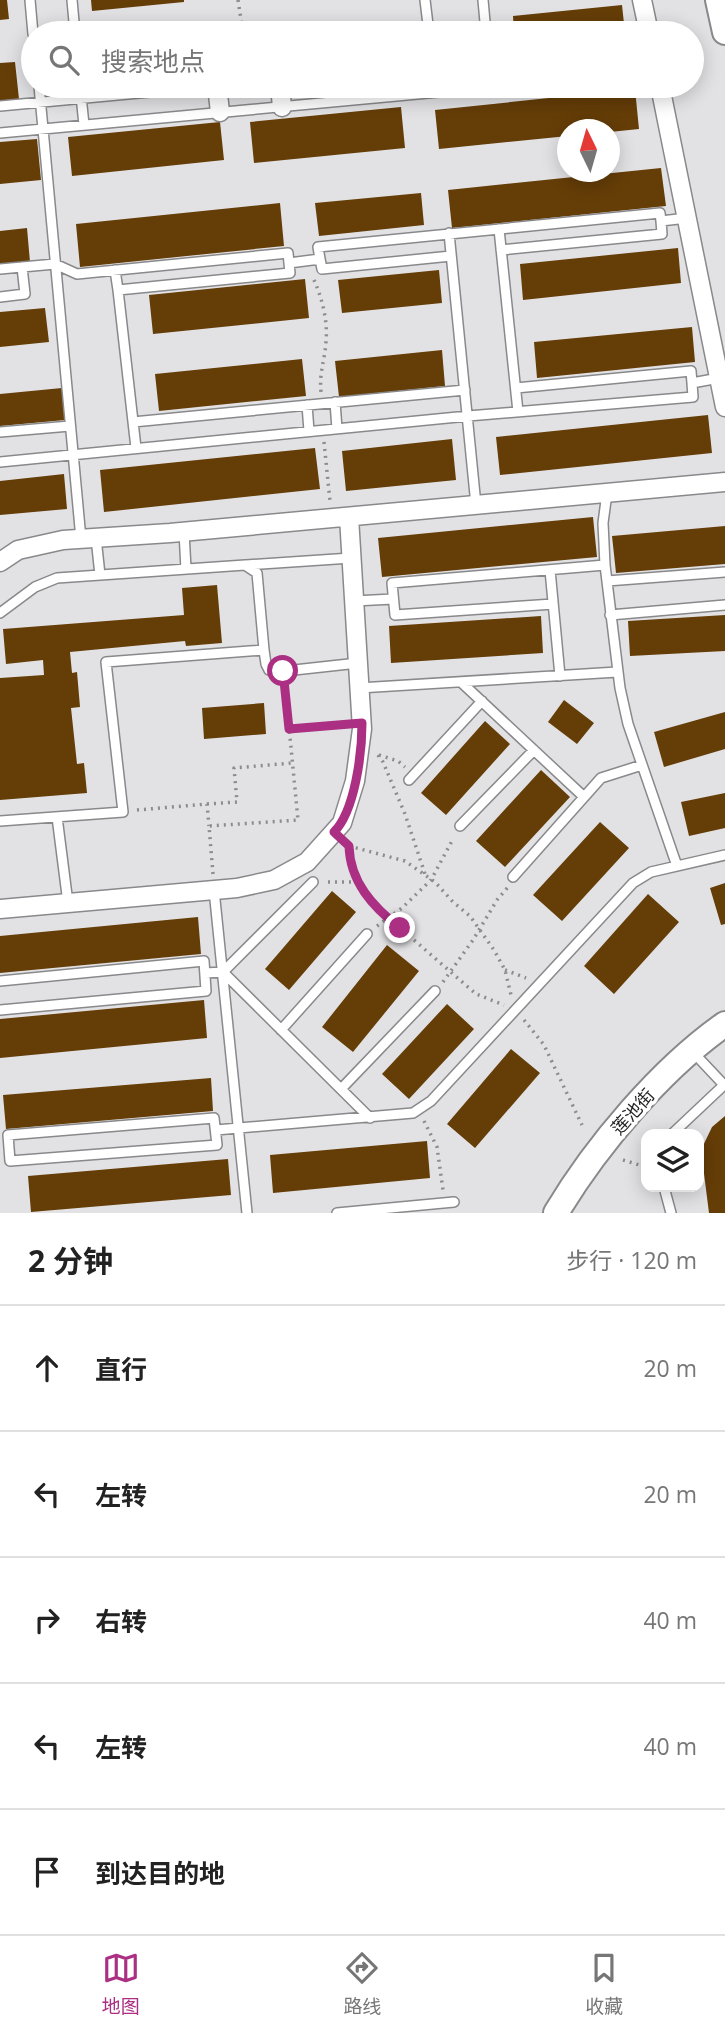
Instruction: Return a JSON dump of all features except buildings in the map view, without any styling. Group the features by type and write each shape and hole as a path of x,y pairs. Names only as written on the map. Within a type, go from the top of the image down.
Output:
{"main road":[{"path":"718,0 725,32"},
{"name":"莲池街","path":"556,1213 607,1140 642,1100 692,1051 725,1024"}],"street":[{"path":"642,0 646,21"},
{"path":"218,98 220,112"},
{"path":"282,98 282,107"},
{"path":"662,98 725,407"},
{"path":"0,562 18,550 62,540 725,482"},
{"path":"0,909 237,888 274,880 307,862 342,823 355,781 362,723 351,558 340,517"}],"lane":[{"path":"30,0 32,21"},
{"path":"72,0 74,21"},
{"path":"425,0 428,21"},
{"path":"485,21 483,0 492,0"},
{"path":"40,98 73,454 89,538 100,575"},
{"path":"0,106 82,98 84,125"},
{"path":"0,133 358,98"},
{"path":"451,256 322,269 318,247 660,213 663,234 502,250"},
{"path":"661,221 687,218"},
{"path":"499,229 518,412"},
{"path":"449,233 476,505"},
{"path":"0,269 55,264 77,274 288,253 290,273 118,290"},
{"path":"289,263 320,260"},
{"path":"0,297 25,294 22,267"},
{"path":"116,270 136,447"},
{"path":"0,462 136,447 693,397 691,372 516,388"},
{"path":"692,383 719,378"},
{"path":"133,422 465,390"},
{"path":"335,402 337,429"},
{"path":"307,405 309,431"},
{"path":"0,432 70,426"},
{"path":"607,493 603,523 605,565 617,672 628,724 677,866"},
{"path":"184,531 186,569"},
{"path":"0,613 28,591 57,578 351,558"},
{"path":"245,565 257,573 264,650 269,670 358,663"},
{"path":"553,604 395,615 392,583 605,565"},
{"path":"550,570 560,676"},
{"path":"607,581 725,572"},
{"path":"354,601 393,599"},
{"path":"610,615 725,605"},
{"path":"0,821 123,812 106,662 264,650"},
{"path":"359,688 617,672"},
{"path":"461,682 583,796"},
{"path":"410,778 482,701"},
{"path":"460,826 534,750"},
{"path":"513,877 601,778 642,765"},
{"path":"57,817 68,903"},
{"path":"216,1130 413,1113 430,1101 633,883 651,872 725,855"},
{"path":"205,974 223,972 313,882"},
{"path":"214,890 247,1213"},
{"path":"281,1030 367,934"},
{"path":"0,981 204,961 206,991 0,1010"},
{"path":"223,972 370,1118"},
{"path":"341,1089 435,991"},
{"path":"677,1129 725,1085 692,1051"},
{"path":"215,1118 217,1145 10,1161 5,1148 8,1135 215,1118"},
{"path":"665,1192 671,1213"},
{"path":"337,1213 449,1203"}],"path":[{"path":"237,0 241,21"},
{"path":"308,261 326,324 327,339 319,373 322,403"},
{"path":"323,430 340,517"},
{"path":"209,826 298,820 283,671"},
{"path":"289,729 362,723"},
{"path":"360,747 398,761 410,778"},
{"path":"379,755 405,814 426,876"},
{"path":"123,812 237,802 234,768 292,763"},
{"path":"207,804 214,890"},
{"path":"367,934 402,908 431,880 460,826"},
{"path":"334,832 349,846 405,861 431,880 470,916 505,970 514,1011"},
{"path":"349,846 349,856 357,882 387,917 476,994 502,1004 526,1021 544,1045 582,1125"},
{"path":"435,991 451,972 513,877"},
{"path":"313,882 357,882"},
{"path":"417,1110 437,1147 449,1203"},
{"path":"623,1160 641,1165"}],"route":[{"path":"283,671 289,729 362,723 355,781 342,823 334,832 349,846 349,856 357,882 375,906 400,928"}]}
